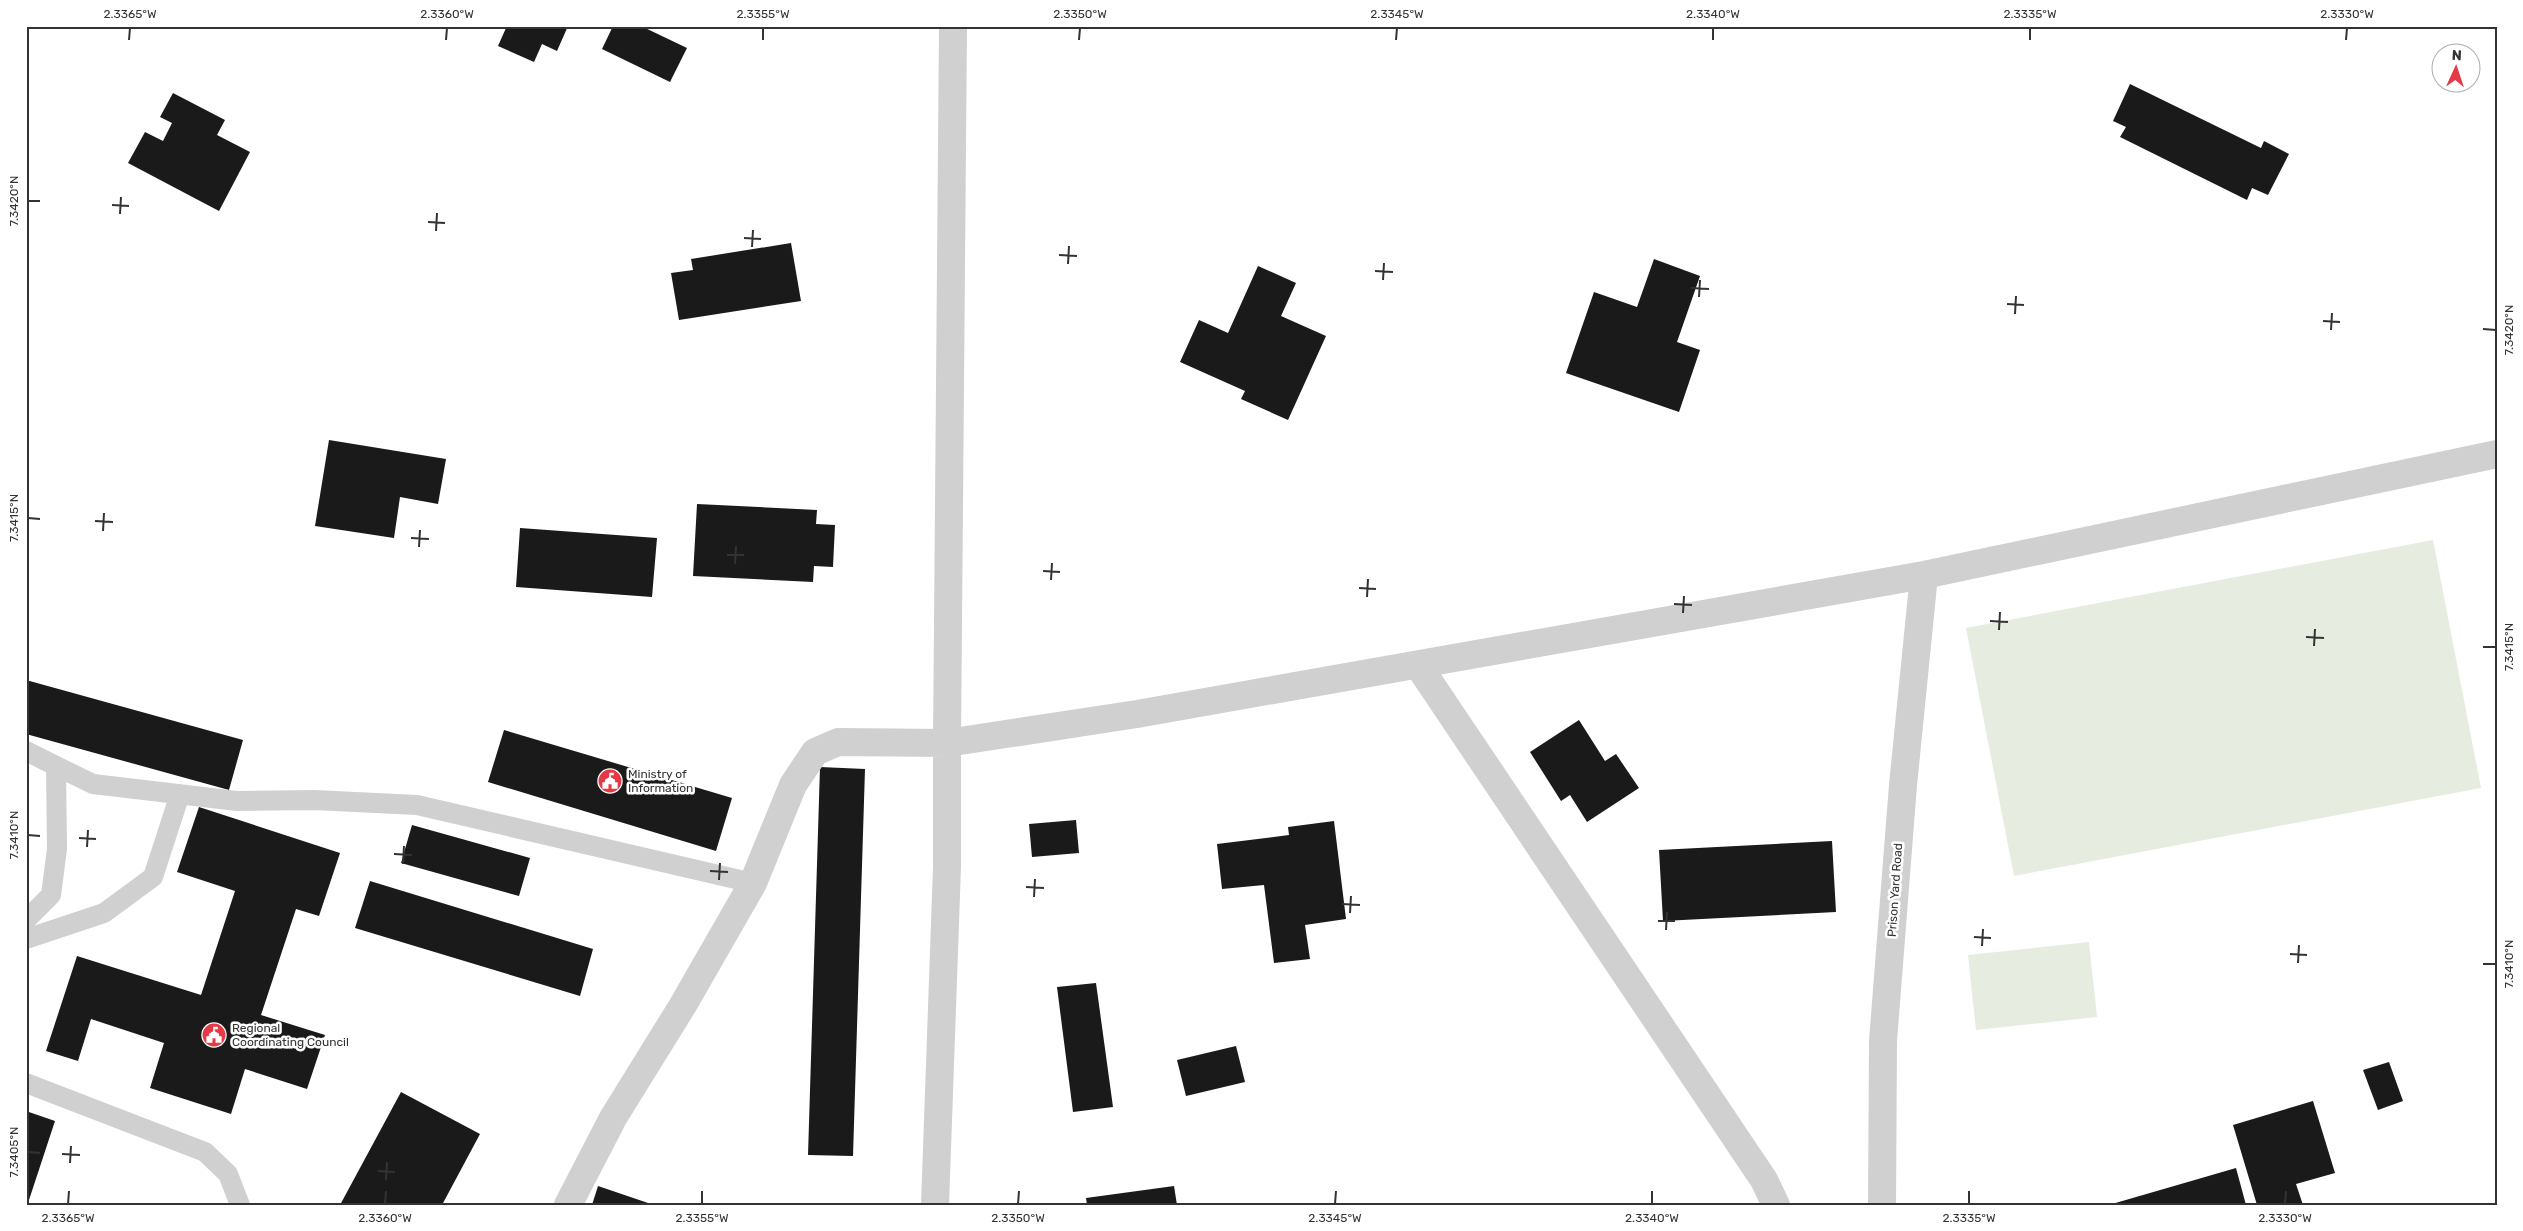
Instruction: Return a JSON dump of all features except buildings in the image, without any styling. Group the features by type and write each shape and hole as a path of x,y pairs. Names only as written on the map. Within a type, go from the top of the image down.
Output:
{"street":[{"path":"935,1205 947,867 953,26"},
{"path":"568,1205 613,1118 683,1005 753,883 793,785 815,752 838,742 947,743 1136,714 1924,575 2497,454"},
{"name":"Prison Yard Road","path":"1882,1205 1884,1031 1902,794 1924,575"},
{"path":"1418,665 1764,1180 1776,1205"}],"lane":[{"path":"26,751 93,784 237,801 314,800 417,805 753,883"},
{"path":"26,920 52,895 57,849 56,766"},
{"path":"26,939 104,913 153,877 180,794"},
{"path":"26,1083 205,1152 228,1174 240,1205"}],"shaded area":[{"path":"2433,540 2481,788 2014,876 1966,628"},
{"path":"2089,942 2097,1017 1976,1030 1968,955"}],"place":[{"name":"Ministry of Information","path":"610,781"},
{"name":"Regional Coordinating Council","path":"214,1035"}]}
